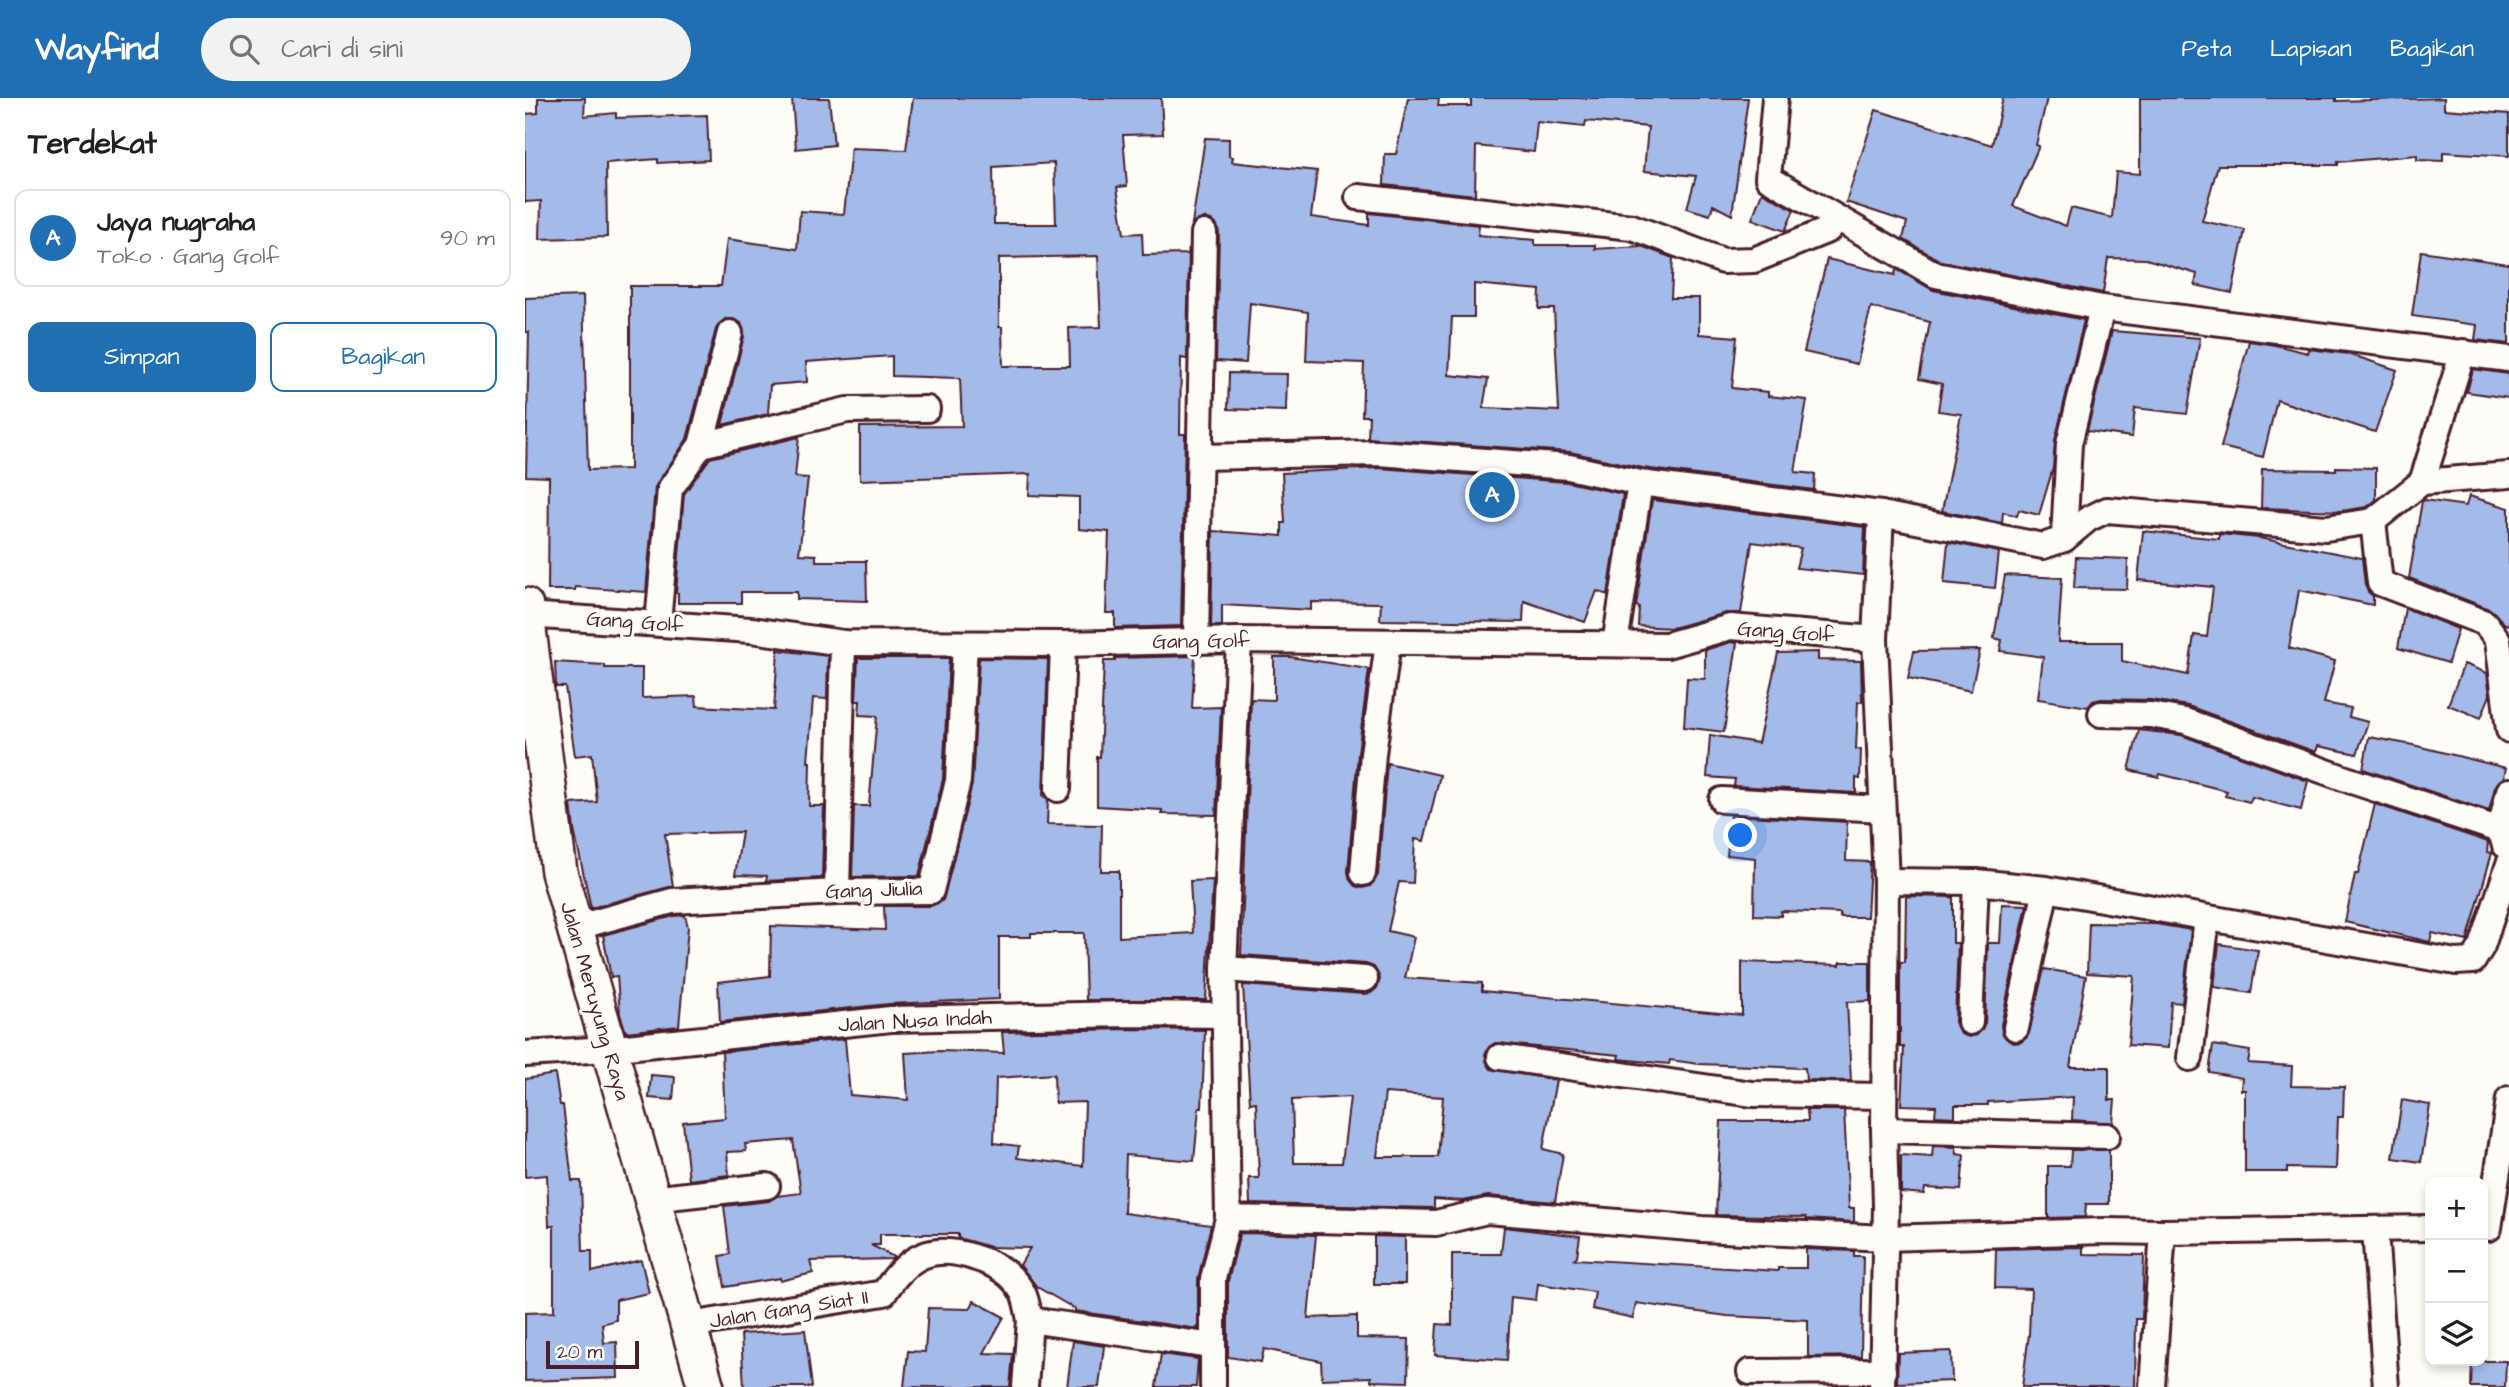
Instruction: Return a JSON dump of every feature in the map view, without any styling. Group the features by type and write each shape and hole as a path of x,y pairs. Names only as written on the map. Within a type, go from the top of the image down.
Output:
{"main road":[{"name":"Jalan Meruyung Raya","path":"525,606 559,872 706,1387"}],"street":[{"path":"1775,98 1768,177 1936,275 2102,308 2509,359"},
{"path":"1358,197 1632,227 1723,261 1754,260 1828,230 1837,219"},
{"path":"1196,641 1204,233"},
{"path":"2064,539 2069,444 2102,308"},
{"path":"658,623 670,489 701,444 730,334"},
{"path":"2422,482 2463,352"},
{"path":"701,444 846,410 927,409"},
{"path":"1201,457 1378,453 1569,467 1640,483 1881,514 2043,546 2064,539 2088,519 2107,510 2326,528 2373,521 2422,482 2509,475"},
{"path":"1615,644 1640,483"},
{"path":"1750,1372 1882,1379 1886,881 1875,639 1881,514"},
{"path":"2373,521 2379,583 2485,623 2498,640 2509,730"},
{"name":"Gang Golf","path":"526,615 751,630 843,643 1063,644 1239,640 1667,645 1730,627 1875,639"},
{"path":"1213,1387 1213,1279 1228,1218 1224,969 1239,640"},
{"path":"1363,873 1373,754 1388,642"},
{"path":"837,892 843,643"},
{"name":"Gang Jiulia","path":"574,929 672,901 837,892 931,891 958,781 965,644"},
{"path":"1058,789 1063,644"},
{"path":"2101,714 2150,715 2185,721 2349,780 2500,830"},
{"path":"1886,881 1976,882 2046,889 2456,961 2473,961 2482,946 2509,862 2500,830 2509,791"},
{"path":"1722,800 1882,809"},
{"path":"1970,1023 1976,882"},
{"path":"2016,1028 2046,889"},
{"path":"2190,1058 2207,918"},
{"path":"1224,969 1365,979"},
{"name":"Jalan Nusa Indah","path":"525,1054 608,1049 891,1019 1129,1014 1224,1015"},
{"path":"1500,1057 1752,1094 1884,1096"},
{"path":"2494,1228 2509,1099"},
{"path":"1884,1130 2107,1136"},
{"path":"651,1199 767,1186"},
{"path":"1228,1218 1436,1223 1487,1212 1885,1238 2104,1231 2425,1228"},
{"path":"2375,1230 2386,1387"},
{"path":"2152,1387 2162,1232"},
{"name":"Jalan Gang Siat II","path":"690,1325 884,1293 894,1277 908,1264 922,1256 943,1250 963,1253 994,1264 1002,1270 1024,1295 1030,1320"},
{"path":"1025,1387 1030,1320 1212,1346"}],"building":[{"path":"538,98 585,98 584,116 616,113 616,118 707,115 709,160 658,163 658,159 606,163 607,237 540,239 541,201 525,202 525,114 538,113"},
{"path":"792,98 829,98 834,145 796,149"},
{"path":"913,98 1161,98 1163,134 1123,135 1127,186 1117,187 1124,234 1142,233 1143,255 1188,254 1189,248 1187,359 1181,358 1180,434 1185,434 1181,626 1115,628 1115,613 1106,613 1109,532 1079,529 1079,497 1029,495 1030,474 860,480 860,427 962,426 960,378 892,376 892,356 806,362 807,382 770,385 768,414 722,425 744,336 741,323 733,319 725,319 716,329 687,439 655,487 646,592 575,587 575,590 548,590 549,477 526,476 529,332 525,332 525,298 583,296 588,470 630,469 630,286 721,286 727,239 797,249 800,211 844,214 851,148 906,150","holes":["1054,163 1056,224 994,224 993,167","1098,256 1101,327 1069,328 1070,366 1003,366 1002,327 999,327 999,258"]},
{"path":"1408,98 1439,98 1438,106 1471,106 1471,98 1748,98 1732,215 1713,205 1710,215 1687,208 1696,176 1644,171 1648,127 1586,121 1585,127 1537,122 1534,152 1476,146 1475,195 1384,185 1385,154 1396,154"},
{"path":"2003,98 2047,98 2036,145 2039,146 2013,206 2066,226 2071,208 2112,218 2116,172 2140,174 2140,98 2336,98 2336,101 2444,98 2444,109 2509,114 2509,156 2443,152 2443,161 2417,160 2417,155 2338,162 2338,165 2218,165 2202,221 2245,230 2232,293 2195,285 2197,274 2146,259 2108,258 2103,293 1941,261 1903,239 1907,222 1846,202 1876,110 1992,145"},
{"path":"1205,138 1229,139 1229,156 1233,157 1232,162 1317,171 1311,217 1369,225 1369,213 1479,225 1478,235 1535,240 1535,245 1595,245 1595,249 1641,246 1673,258 1671,298 1699,298 1699,334 1737,337 1732,388 1768,392 1768,396 1807,400 1795,472 1815,474 1814,490 1643,468 1570,452 1368,438 1369,416 1362,416 1364,363 1306,361 1308,312 1250,303 1246,363 1216,361 1219,233 1217,225 1211,220 1204,218 1192,224","holes":["1474,284 1540,290 1539,309 1554,309 1559,411 1483,408 1488,379 1449,375 1452,317 1474,317"]},
{"path":"1762,192 1794,210 1785,231 1752,219"},
{"path":"2421,251 2509,264 2509,344 2475,340 2477,325 2412,316"},
{"path":"1827,259 1895,275 1896,269 1933,290 2084,320 2055,441 2053,468 2039,515 2019,510 2017,516 2003,512 2002,523 1942,511 1961,414 1938,411 1942,384 1919,379 1930,322 1871,307 1857,364 1804,352"},
{"path":"2112,331 2200,338 2187,414 2135,408 2132,437 2087,431"},
{"path":"2249,341 2308,353 2309,349 2349,354 2397,370 2375,432 2277,400 2263,457 2221,447"},
{"path":"2473,369 2509,374 2509,398 2467,392"},
{"path":"1229,373 1287,374 1286,411 1228,409"},
{"path":"799,437 795,477 808,478 799,554 816,555 816,561 866,561 867,601 797,599 797,592 741,592 741,603 678,603 676,593 684,494 710,458"},
{"path":"2336,467 2376,468 2376,500 2367,507 2341,511 2261,508 2262,469 2336,470"},
{"path":"1378,468 1567,482 1623,494 1608,595 1597,591 1585,622 1524,601 1523,622 1380,620 1381,603 1311,602 1311,610 1222,605 1222,626 1211,626 1213,531 1282,536 1282,523 1285,523 1282,473"},
{"path":"2469,496 2509,508 2509,625 2490,609 2409,578 2422,501 2466,506"},
{"path":"1652,500 1865,527 1863,575 1796,568 1801,548 1752,542 1741,613 1726,613 1672,628 1638,626 1639,607 1636,606"},
{"path":"2143,531 2219,539 2219,534 2259,538 2362,558 2365,585 2373,596 2373,605 2299,590 2289,648 2335,661 2324,703 2351,708 2349,717 2368,722 2357,754 2318,746 2316,752 2188,706 2151,700 2101,699 2093,701 2088,707 2038,699 2043,657 2000,651 2002,640 1994,638 2005,575 2062,578 2058,642 2122,642 2122,661 2188,675 2194,635 2207,637 2213,587 2138,580"},
{"path":"1948,542 1999,552 1995,588 1944,583"},
{"path":"2076,557 2128,559 2127,589 2074,588"},
{"path":"2405,608 2458,629 2448,663 2398,648"},
{"path":"1731,642 1737,643 1724,732 1684,727 1687,678 1705,679 1705,650"},
{"path":"778,650 828,656 827,699 813,698 808,762 809,806 824,806 822,878 766,881 767,876 735,875 742,832 665,834 673,886 591,908 571,804 597,802 592,754 575,756 565,687 556,687 555,662 605,665 605,668 642,668 642,698 696,696 697,706 774,710"},
{"path":"1980,650 1971,691 1908,678 1914,651"},
{"path":"1818,652 1818,660 1861,661 1862,702 1858,702 1856,749 1861,750 1860,779 1856,778 1856,793 1734,786 1735,779 1707,777 1710,735 1758,743 1778,653"},
{"path":"1195,656 1192,708 1221,707 1216,815 1162,814 1162,810 1097,806 1097,757 1100,757 1104,661 1115,661 1115,658"},
{"path":"1274,657 1369,669 1358,753 1348,872 1355,886 1370,886 1378,875 1387,763 1440,775 1424,841 1415,839 1413,883 1399,882 1388,931 1414,937 1405,978 1482,983 1482,991 1742,1015 1742,962 1840,965 1840,962 1870,962 1870,1001 1847,1002 1851,1081 1806,1080 1805,1068 1699,1064 1670,1060 1669,1064 1618,1059 1619,1055 1495,1043 1485,1054 1491,1069 1556,1080 1543,1149 1563,1154 1555,1202 1488,1196 1463,1201 1434,1199 1434,1208 1250,1204 1249,1178 1259,1178 1256,1102 1250,1103 1243,985 1364,994 1377,988 1380,979 1374,967 1366,964 1241,955 1251,699 1274,700","holes":["1385,1093 1443,1097 1438,1157 1377,1157","1350,1097 1342,1163 1294,1163 1292,1100"]},
{"path":"858,658 949,658 943,779 919,876 852,877 854,806 869,806 877,716 859,715 860,701 856,701"},
{"path":"979,658 1048,659 1043,796 1048,799 1047,824 1102,825 1101,871 1119,871 1119,937 1193,933 1190,881 1213,880 1206,1000 1086,1000 1084,933 1031,933 1031,937 999,937 999,999 889,1004 720,1022 718,982 770,976 771,926 885,930 884,906 931,906 943,900 972,784"},
{"path":"2464,664 2487,673 2490,695 2481,718 2448,705"},
{"path":"2139,730 2181,735 2308,781 2301,810 2252,797 2250,802 2225,796 2227,791 2160,774 2159,777 2129,770"},
{"path":"2369,737 2506,768 2504,777 2495,787 2489,811 2363,769"},
{"path":"2375,804 2488,842 2487,852 2492,853 2467,941 2432,933 2430,942 2345,922 2355,874 2358,874"},
{"path":"1731,815 1847,822 1846,861 1870,862 1867,917 1840,917 1840,913 1781,911 1781,916 1754,915 1755,858 1727,855"},
{"path":"1906,896 1953,897 1953,943 1958,943 1955,1022 1961,1034 1969,1037 1977,1035 1985,1023 1988,943 2000,943 2002,904 2027,905 2001,1025 2002,1033 2014,1043 2027,1037 2044,969 2086,976 2070,1067 2109,1067 2109,1100 2115,1100 2113,1123 2072,1120 2073,1097 1988,1102 1988,1105 1955,1105 1955,1117 1935,1116 1936,1106 1901,1105 1904,1047 1900,1047 1900,962 1905,962"},
{"path":"685,915 688,927 679,1026 626,1032 620,1014 617,976 611,977 603,935"},
{"path":"2089,923 2156,924 2191,930 2182,1003 2171,1002 2168,1048 2128,1045 2134,976 2087,973"},
{"path":"2219,944 2258,950 2251,993 2214,987"},
{"path":"1205,1030 1202,1108 1199,1108 1194,1161 1126,1155 1124,1213 1211,1225 1198,1279 1198,1329 1075,1311 1037,1287 1020,1265 1030,1248 990,1247 958,1238 958,1234 880,1234 880,1245 871,1245 894,1257 892,1259 810,1261 813,1273 780,1281 780,1278 725,1287 720,1256 730,1254 724,1206 769,1201 777,1196 801,1193 793,1140 745,1144 746,1151 727,1152 729,1175 689,1180 683,1122 725,1118 722,1052 845,1039 850,1095 908,1100 905,1053 1004,1053 1002,1032","holes":["1054,1074 1055,1103 1085,1102 1083,1166 1017,1158 1019,1146 994,1143 996,1078"]},
{"path":"2213,1045 2250,1051 2248,1063 2292,1066 2291,1086 2344,1087 2343,1117 2338,1117 2336,1169 2287,1168 2287,1172 2245,1172 2245,1090 2241,1090 2242,1078 2209,1072"},
{"path":"555,1074 560,1105 563,1105 572,1181 581,1181 583,1251 592,1251 592,1272 641,1260 649,1293 616,1300 616,1320 602,1324 604,1343 617,1342 618,1378 525,1381 525,1313 554,1312 554,1226 549,1226 547,1175 525,1177 525,1079"},
{"path":"651,1075 675,1077 673,1100 649,1098"},
{"path":"2402,1100 2430,1105 2421,1162 2393,1158"},
{"path":"1807,1110 1844,1110 1849,1208 1854,1208 1854,1222 1806,1217 1716,1215 1721,1121 1808,1121"},
{"path":"1933,1146 1956,1147 1957,1154 1964,1155 1961,1190 1925,1188 1924,1194 1901,1192 1901,1155 1932,1157"},
{"path":"2071,1150 2109,1150 2109,1204 2086,1204 2085,1217 2048,1218 2048,1166 2070,1166"},
{"path":"1504,1227 1580,1236 1577,1256 1574,1259 1778,1271 1778,1268 1806,1268 1806,1249 1854,1251 1854,1256 1863,1256 1861,1356 1808,1357 1808,1320 1727,1316 1636,1303 1633,1318 1592,1309 1595,1292 1538,1284 1536,1300 1511,1297 1507,1360 1435,1355 1437,1324 1452,1325 1452,1254 1501,1254"},
{"path":"1240,1233 1316,1235 1308,1318 1357,1316 1357,1338 1409,1339 1408,1382 1371,1381 1371,1377 1322,1379 1321,1361 1264,1349 1261,1362 1228,1357 1228,1281"},
{"path":"1374,1236 1405,1237 1405,1284 1374,1284"},
{"path":"2083,1247 2083,1254 2144,1255 2142,1319 2136,1319 2135,1387 2022,1387 2029,1334 2031,1289 1995,1288 1996,1249"},
{"path":"974,1301 1004,1317 984,1353 1013,1354 1010,1387 904,1387 908,1351 925,1352 928,1308 970,1309"},
{"path":"805,1330 812,1387 744,1387 741,1334"},
{"path":"1073,1341 1104,1346 1099,1387 1067,1387"},
{"path":"1951,1351 1952,1381 1897,1383 1898,1353"},
{"path":"1161,1354 1198,1359 1196,1387 1156,1387"},
{"path":"2488,1361 2506,1361 2505,1387 2471,1387 2472,1366 2488,1366"}],"place":[{"name":"Jaya nugraha","path":"1492,495"}]}
